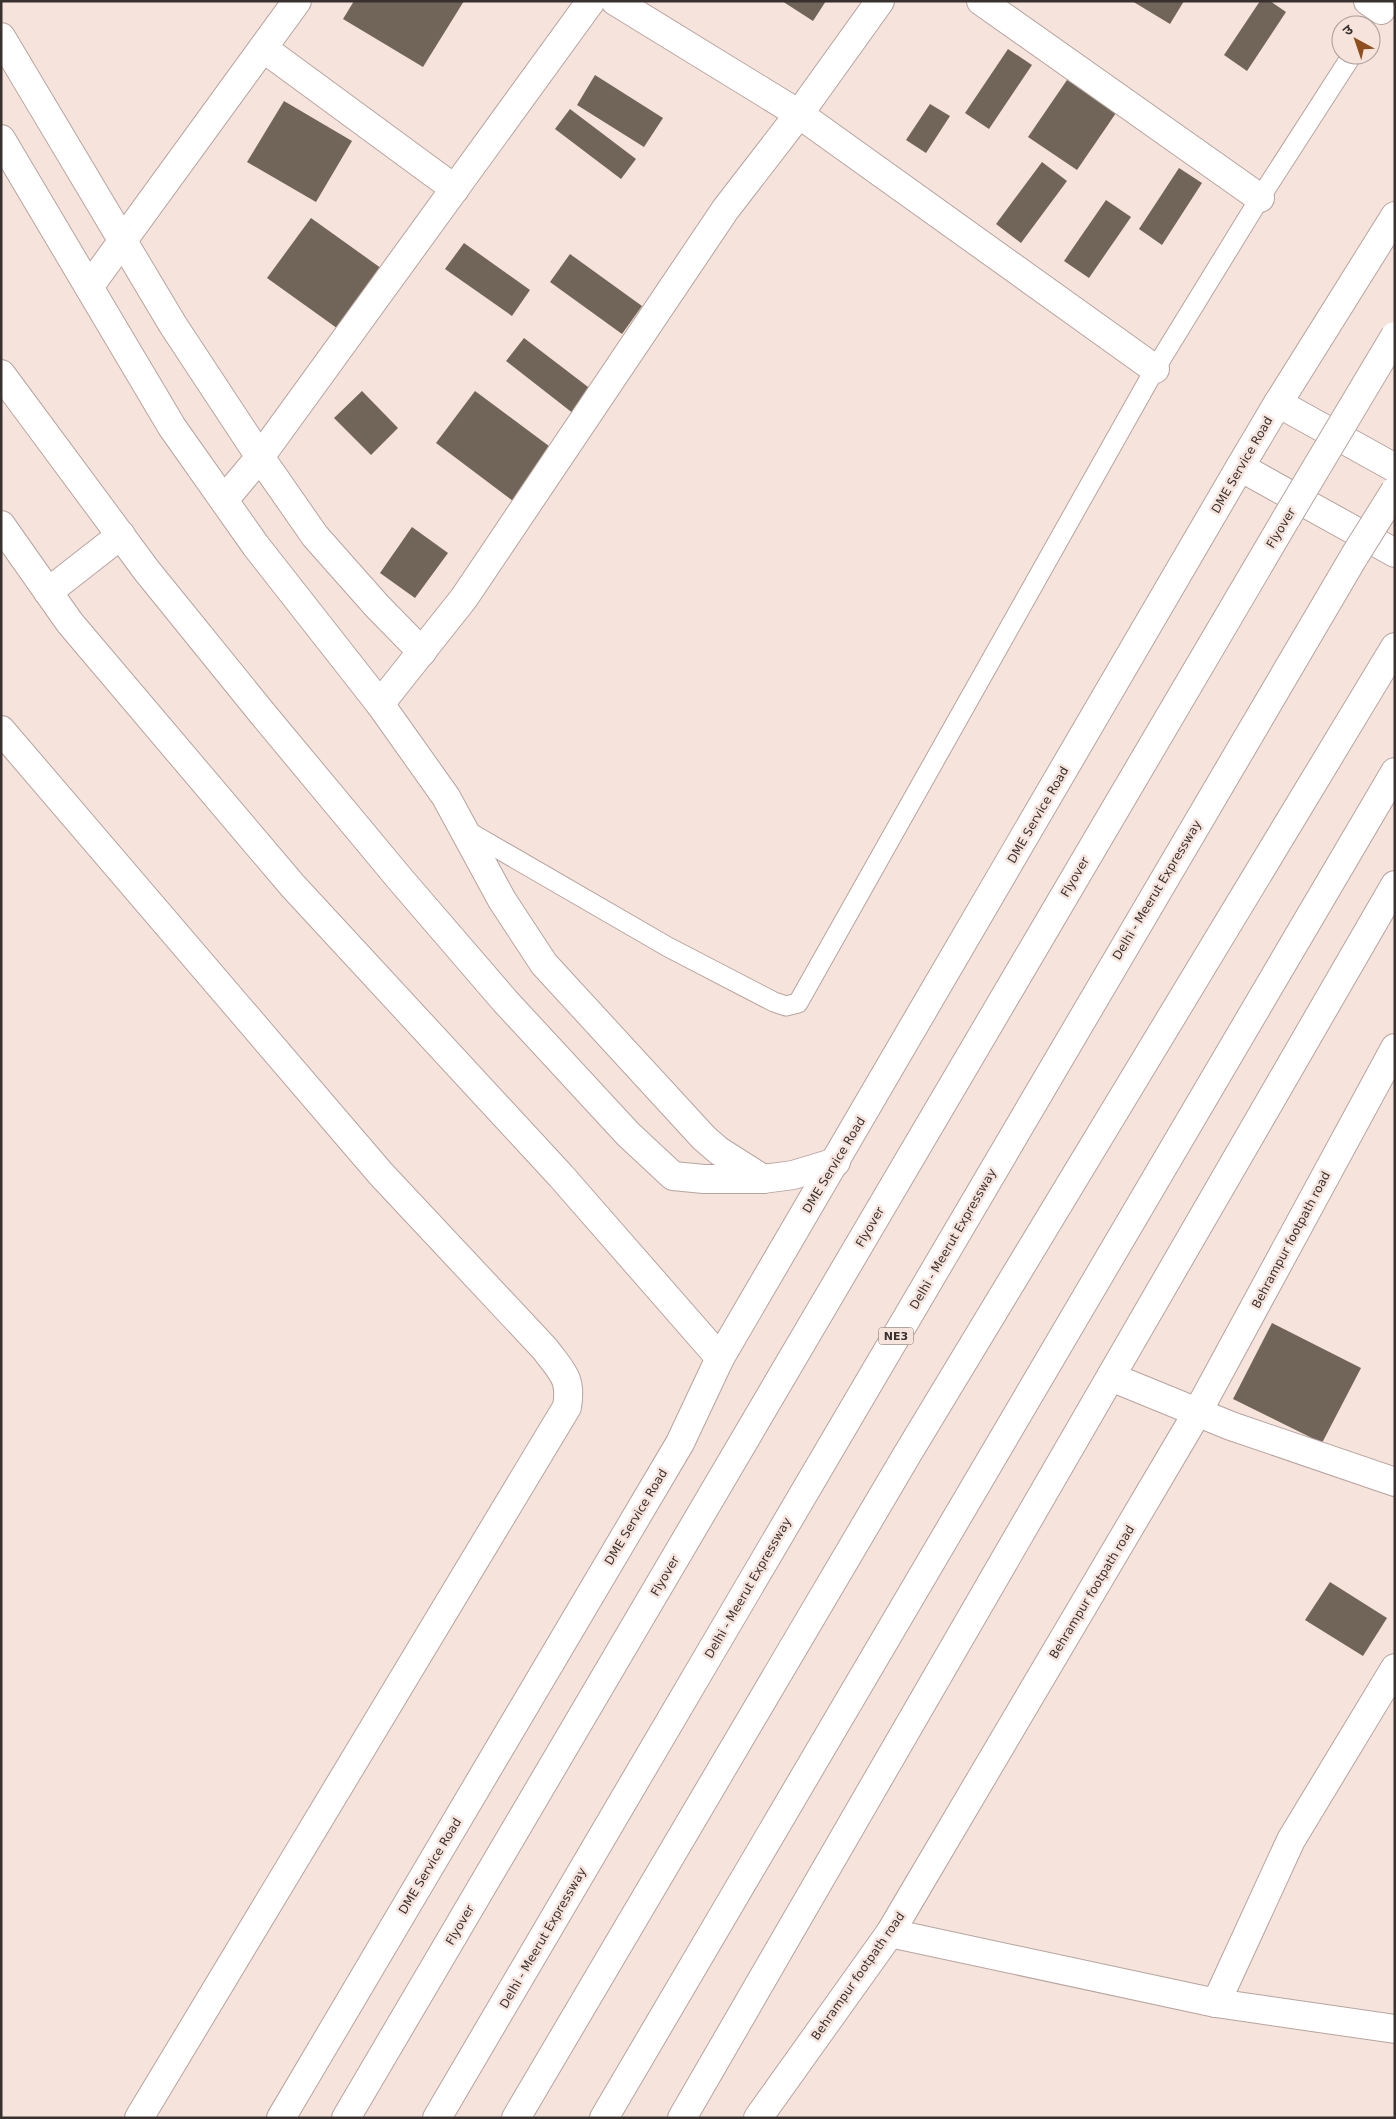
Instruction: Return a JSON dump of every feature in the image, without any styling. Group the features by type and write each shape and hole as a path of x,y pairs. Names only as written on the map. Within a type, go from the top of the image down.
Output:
{"main road":[{"path":"89,286 297,1"},
{"path":"224,500 260,457 591,1"},
{"path":"615,1 799,114 1155,369"},
{"path":"380,704 464,598 725,210 799,114 880,1"},
{"path":"981,1 1260,198"},
{"path":"1,37 173,325 260,457 315,536 377,606 422,652"},
{"path":"263,48 455,189"},
{"path":"1,139 172,427 256,546 380,704 446,797 502,900 544,964 699,1133 719,1151 763,1179"},
{"name":"DME Service Road","path":"281,2118 680,1443 720,1358 1240,467 1395,216"},
{"name":"Flyover","path":"346,2118 1395,336"},
{"path":"1,374 121,535 256,706 400,879 505,1001 628,1134 673,1176 704,1180 763,1179 793,1175 836,1162"},
{"path":"1278,403 1395,468"},
{"path":"1240,467 1395,552"},
{"name":"Delhi - Meerut Expressway","path":"437,2118 1355,555 1395,491"},
{"path":"1,525 70,623 292,885 561,1176 720,1358"},
{"path":"48,592 121,535"},
{"path":"516,2118 908,1453 1395,647"},
{"path":"1,730 381,1174 545,1349 564,1375 570,1390 567,1407 139,2118"},
{"path":"604,2118 1395,772"},
{"path":"682,2118 1395,885"},
{"name":"Behrampur footpath road","path":"758,2118 890,1933 1197,1413 1395,1048"},
{"path":"1111,1377 1197,1413 1395,1482"},
{"path":"1216,2003 1291,1840 1395,1668"},
{"path":"890,1933 1216,2003 1395,2029"}],"lane":[{"path":"462,828 677,952 774,1002 786,1006 798,1003 1155,369 1260,198 1346,65"}],"building":[{"path":"354,1 464,1 423,67 343,19"},
{"path":"782,1 826,1 813,21"},
{"path":"1132,1 1184,1 1170,24"},
{"path":"1260,1 1270,1 1286,12 1247,71 1224,55"},
{"path":"1008,49 1032,65 989,129 965,113"},
{"path":"595,75 663,118 644,147 577,105"},
{"path":"1067,80 1116,113 1077,170 1028,137"},
{"path":"284,101 352,141 316,202 247,162"},
{"path":"930,104 950,116 926,153 906,140"},
{"path":"570,109 636,159 621,179 555,129"},
{"path":"1042,162 1067,181 1021,243 996,224"},
{"path":"1179,168 1202,183 1162,245 1139,229"},
{"path":"1106,200 1131,217 1089,278 1064,261"},
{"path":"311,218 385,271 341,331 267,278"},
{"path":"464,243 530,290 512,316 445,269"},
{"path":"570,254 642,306 622,334 550,282"},
{"path":"524,338 592,390 574,414 506,361"},
{"path":"362,391 398,428 371,455 334,418"},
{"path":"475,391 557,452 517,504 436,443"},
{"path":"412,527 448,553 415,598 380,573"},
{"path":"1272,1323 1361,1368 1322,1443 1233,1399"},
{"path":"1330,1582 1387,1618 1363,1656 1305,1620"}]}
